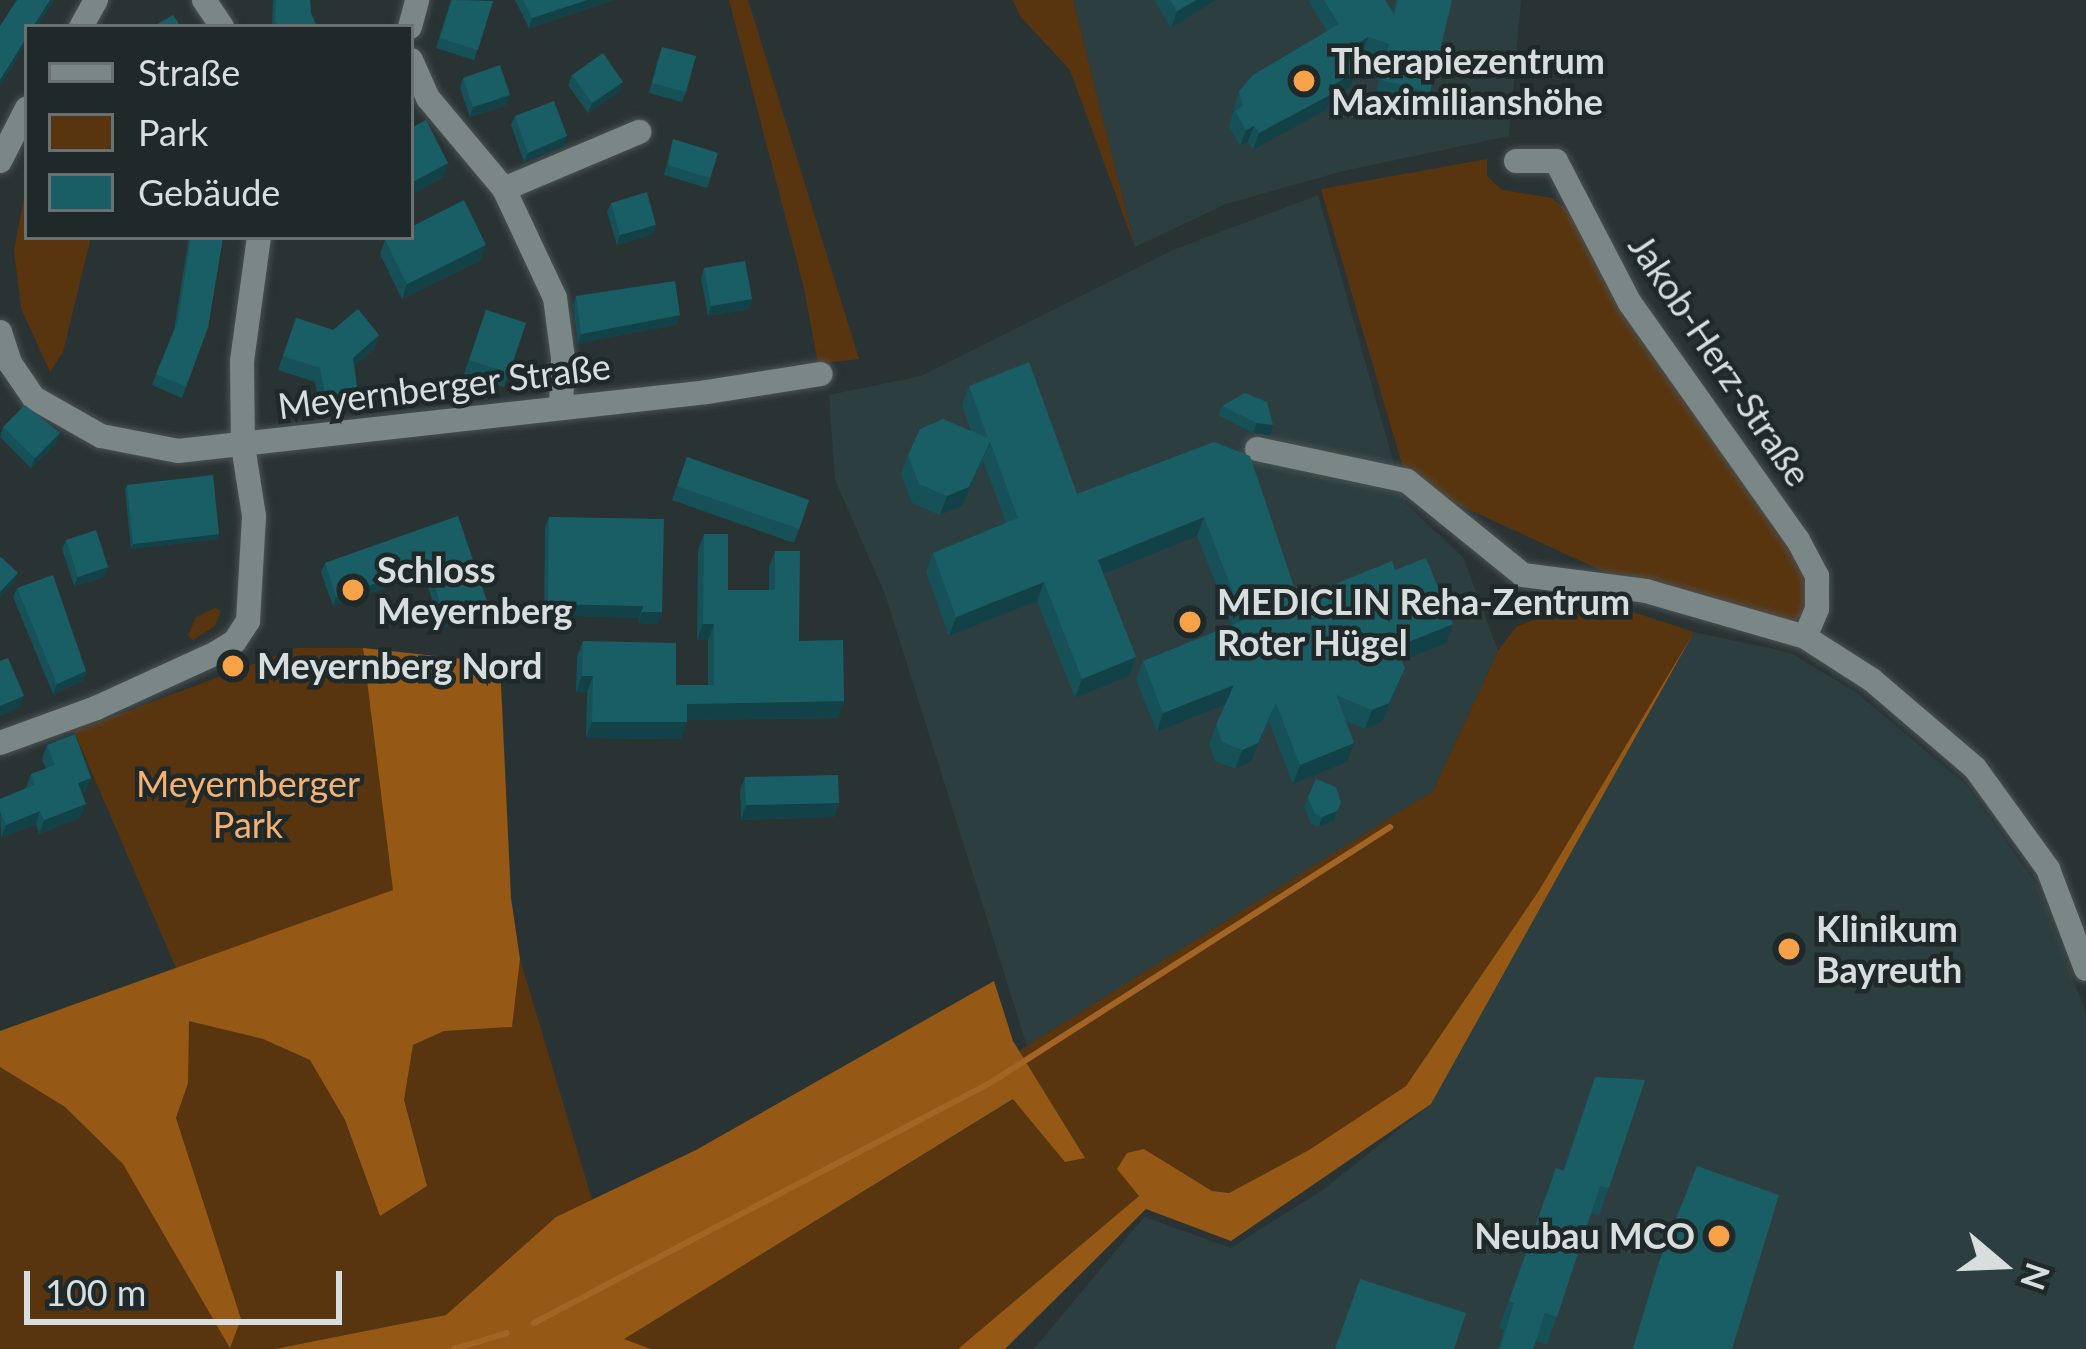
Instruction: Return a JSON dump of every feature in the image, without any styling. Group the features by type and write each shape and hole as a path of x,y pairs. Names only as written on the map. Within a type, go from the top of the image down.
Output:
{"street":[{"path":"414,67 428,98 504,189 555,298 563,358 561,407"},
{"path":"0,160 24,114"},
{"path":"504,189 639,132"},
{"name":"Jakob-Herz-Straße","path":"1516,161 1556,161 1630,303 1798,539 1817,576 1817,609 1805,637"},
{"path":"0,332 10,363 34,398 101,436 178,451 243,446 242,361 259,240"},
{"name":"Meyernberger Straße","path":"0,743 96,708 235,641 248,621 253,598 254,517 243,446 821,374"},
{"path":"1257,448 1407,481 1523,575 1646,591 1805,637 1872,680 1975,768 2048,869 2086,969"}],"shaded area":[{"name":"Therapiezentrum Maximilianshöhe","path":"1073,0 1521,0 1509,136 1343,171 1226,204 1135,247"},
{"name":"MEDICLIN Reha-Zentrum Roter Hügel","path":"1318,195 1405,503 1463,557 1498,651 1433,791 1027,1046 885,594 835,480 829,395 921,376 1173,250"},
{"name":"Klinikum Bayreuth","path":"1694,632 1791,653 1856,692 1965,784 2037,885 2086,1013 2086,1349 1034,1349 1144,1217 1231,1248 1324,1189 1431,1104"},
{"path":"1694,632 1431,1104 1231,1241 1146,1209 1005,1349 958,1349 1139,1196 1117,1169 1127,1153 1144,1149 1212,1191 1229,1193 1309,1150 1406,1086 1538,892"},
{"path":"363,648 500,663 511,898 520,959 512,1027 444,1031 413,1045 404,1100 427,1186 380,1216 345,1120 310,1060 263,1039 189,1021 188,1083 176,1118 241,1319 230,1348 123,1164 65,1107 0,1067 0,1031 393,890"},
{"path":"994,981 1013,1041 1085,1158 1065,1162 1013,1099 624,1339 651,1349 275,1349 446,1315 556,1217 696,1150"}],"green space":[{"path":"729,0 748,0 859,359 818,364 804,288"},
{"path":"1013,0 1073,0 1135,247 1070,70 1020,16"},
{"path":"1487,159 1487,176 1502,190 1552,198 1570,213 1817,576 1805,637 1646,591 1407,481 1321,189"},
{"path":"24,198 24,240 90,240 63,352 50,372 21,308 14,250"},
{"path":"1568,606 1627,610 1694,632 1538,892 1406,1086 1309,1150 1229,1193 1212,1191 1144,1149 1140,1195 958,1349 651,1349 623,1339 1014,1099 1065,1161 1084,1157 1019,1051 1433,791 1498,651 1516,627"},
{"path":"215,608 221,611 215,626 193,640 188,636 196,617"},
{"name":"Meyernberger Park","path":"296,648 363,648 394,890 176,968 74,731"},
{"path":"520,959 592,1200 556,1217 446,1315 275,1349 0,1349 0,1067 65,1107 123,1164 170,1241 196,1183 176,1118 188,1083 188,1020 263,1039 310,1060 345,1120 380,1215 427,1186 404,1100 413,1045 444,1031 512,1027"}],"building":[{"path":"17,0 50,0 35,24 24,24 24,42 0,80 0,26"},
{"path":"276,0 310,0 316,24 276,24"},
{"path":"452,0 493,1 478,50 440,38"},
{"path":"523,0 587,0 532,18"},
{"path":"1170,0 1196,0 1177,11"},
{"path":"1324,0 1385,0 1394,15 1398,0 1452,0 1430,92 1381,80 1389,44 1368,37 1344,53 1356,71 1328,88 1332,94 1259,133 1254,126 1246,130 1235,111 1243,106 1239,91 1253,75 1339,24"},
{"path":"173,15 179,24 157,24"},
{"path":"662,47 696,56 686,92 652,83"},
{"path":"603,53 623,82 592,103 572,75"},
{"path":"500,65 510,95 473,107 463,78"},
{"path":"554,101 567,136 528,153 515,116"},
{"path":"426,120 448,163 414,181 414,126"},
{"path":"673,139 718,153 710,178 668,165"},
{"path":"647,192 656,225 620,235 611,203"},
{"path":"464,200 486,245 407,284 385,240 414,240 414,225"},
{"path":"191,240 222,240 208,327 186,387 156,374 178,321"},
{"path":"745,261 752,299 711,306 704,268"},
{"path":"675,281 680,315 581,334 576,296"},
{"path":"358,309 379,335 353,358 358,393 326,399 320,368 283,356 296,318 333,330"},
{"path":"486,310 526,323 509,373 469,360"},
{"path":"1029,362 1077,494 1214,442 1250,456 1298,599 1392,561 1395,570 1426,558 1453,624 1396,647 1405,668 1389,703 1372,710 1336,695 1354,743 1300,765 1276,703 1258,743 1242,750 1222,742 1216,725 1234,685 1163,713 1143,661 1244,620 1204,517 1098,560 1136,657 1082,679 1044,582 956,617 933,553 1018,518 990,442 969,487 947,496 919,484 908,455 920,429 943,419 988,438 969,386"},
{"path":"1245,393 1267,402 1273,425 1257,423 1222,406"},
{"path":"25,405 60,433 35,458 3,427"},
{"path":"687,457 809,500 799,529 677,486"},
{"path":"213,475 219,534 133,544 127,485"},
{"name":"Schloss Meyernberg","path":"458,516 488,604 446,618 427,565 336,597 325,563"},
{"path":"549,517 664,519 662,612 642,612 643,606 548,604"},
{"path":"96,530 108,567 78,577 66,540"},
{"path":"704,534 728,534 728,590 775,590 775,551 800,551 799,641 843,640 844,701 687,704 687,722 592,722 593,676 582,676 583,641 676,643 676,685 714,685 714,624 703,624"},
{"path":"0,558 18,573 0,592"},
{"path":"53,575 86,671 57,684 17,588"},
{"path":"8,658 24,696 0,706 0,661"},
{"path":"75,734 91,778 78,783 86,804 44,820 40,811 6,825 0,799 35,785 31,774 55,765 47,745"},
{"path":"838,775 839,803 746,805 745,777"},
{"path":"1316,779 1336,787 1341,802 1337,811 1322,817 1315,814 1308,797"},
{"path":"1595,1077 1645,1080 1609,1188 1600,1186 1557,1317 1545,1313 1533,1349 1500,1349 1514,1303 1509,1301 1556,1168 1564,1171"},
{"path":"1697,1166 1779,1195 1732,1349 1633,1348 1659,1262"},
{"path":"1360,1279 1466,1313 1454,1349 1335,1349"}],"waterway":[{"path":"534,1323 990,1083 1390,827"},
{"path":"454,1349 507,1333"}],"place":[{"name":"Therapiezentrum Maximilianshöhe","path":"1304,81"},
{"name":"Schloss Meyernberg","path":"353,590"},
{"name":"MEDICLIN Reha-Zentrum Roter Hügel","path":"1190,622"},
{"name":"Meyernberg Nord","path":"233,666"},
{"name":"Klinikum Bayreuth","path":"1789,949"},
{"name":"Neubau MCO","path":"1719,1236"}]}
